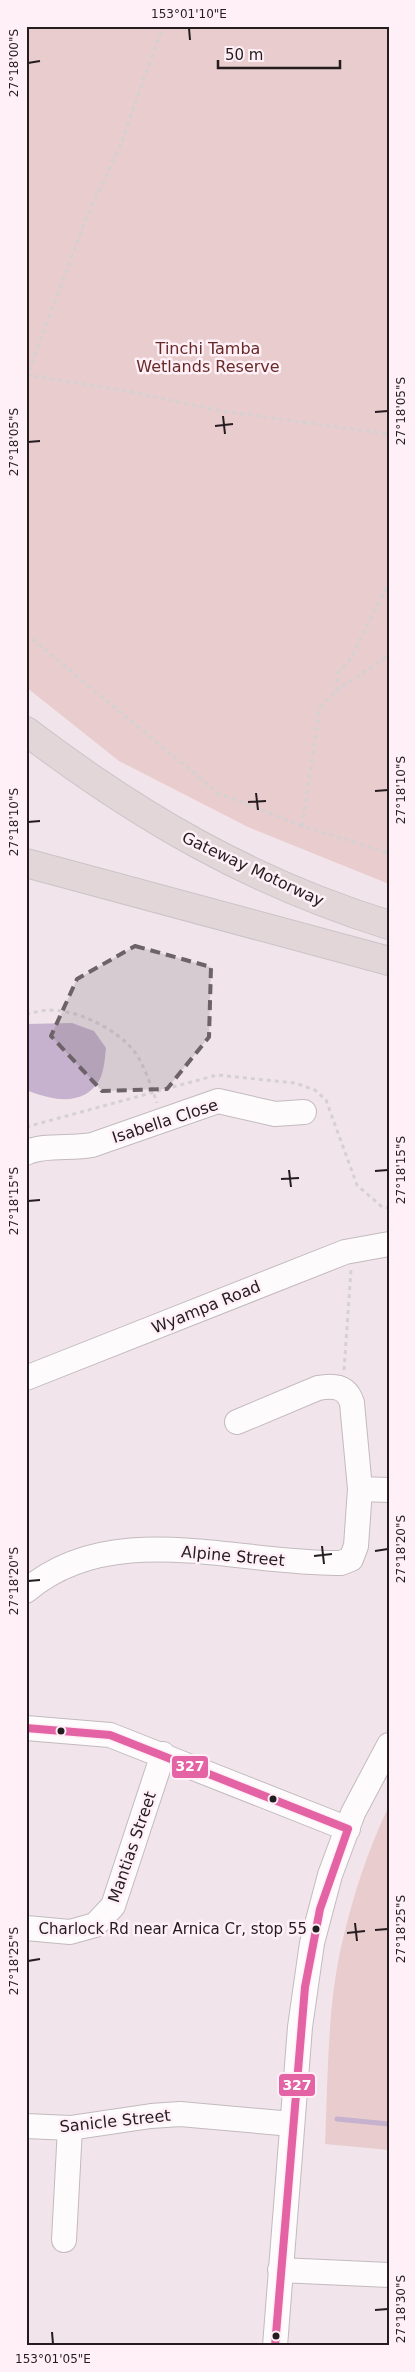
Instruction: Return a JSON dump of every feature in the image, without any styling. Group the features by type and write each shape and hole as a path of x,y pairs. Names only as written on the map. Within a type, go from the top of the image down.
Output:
{"highway":[{"name":"Gateway Motorway","path":"26,731 70,764 162,825 229,862 335,907 389,925"},
{"path":"26,863 389,961"}],"street":[{"name":"Isabella Close","path":"26,1153 34,1148 77,1148 92,1145 218,1101 275,1114 304,1112"},
{"name":"Wyampa Road","path":"26,1378 345,1252 389,1244"},
{"path":"237,1422 318,1388 330,1385 342,1388"},
{"name":"Alpine Street","path":"26,1591 54,1571 91,1556 115,1551 191,1551 341,1563 351,1558 356,1546 360,1489 352,1403 350,1396 342,1388"},
{"path":"360,1489 389,1490"},
{"path":"26,1728 110,1735 163,1754 348,1828"},
{"path":"274,2346 300,2027 312,1943 330,1876 348,1828 389,1745"},
{"name":"Mantias Street","path":"26,1928 70,1932 95,1925 113,1906 163,1754"},
{"name":"Sanicle Street","path":"26,2126 70,2128 150,2116 180,2114 292,2124"},
{"path":"64,2240 70,2128"},
{"path":"280,2270 389,2275"}],"path":[{"path":"163,26 120,146 85,221 27,376 127,391 221,411 389,434"},
{"path":"336,691 338,673 349,660 389,583"},
{"path":"26,634 218,793 302,826 389,853"},
{"path":"302,826 320,707 336,691 389,655"},
{"path":"26,1014 48,1010 62,1012 86,1018 120,1037 135,1052 163,1120"},
{"path":"342,1388 351,1270"}],"highlighted area":[{"path":"135,946 211,967 209,1037 167,1089 102,1091 51,1036 77,979"}],"green space":[{"name":"Tinchi Tamba Wetlands Reserve","path":"26,26 389,26 389,884 248,827 119,761 26,687"},
{"path":"389,1806 389,2150 325,2144 329,2043 337,1967 356,1890 374,1839"}],"shaded area":[{"path":"72,1023 94,1031 106,1048 100,1079 93,1088 76,1098 56,1099 26,1090 26,1024"}],"waterway":[{"path":"337,2119 389,2124"}],"transit line":[{"name":"327","path":"26,1728 110,1735 348,1829"},
{"name":"327","path":"275,2346 305,1987 320,1909 348,1829"}],"place":[{"name":"Charlock Rd near Arnica Cr, stop 55","path":"316,1929"}]}
